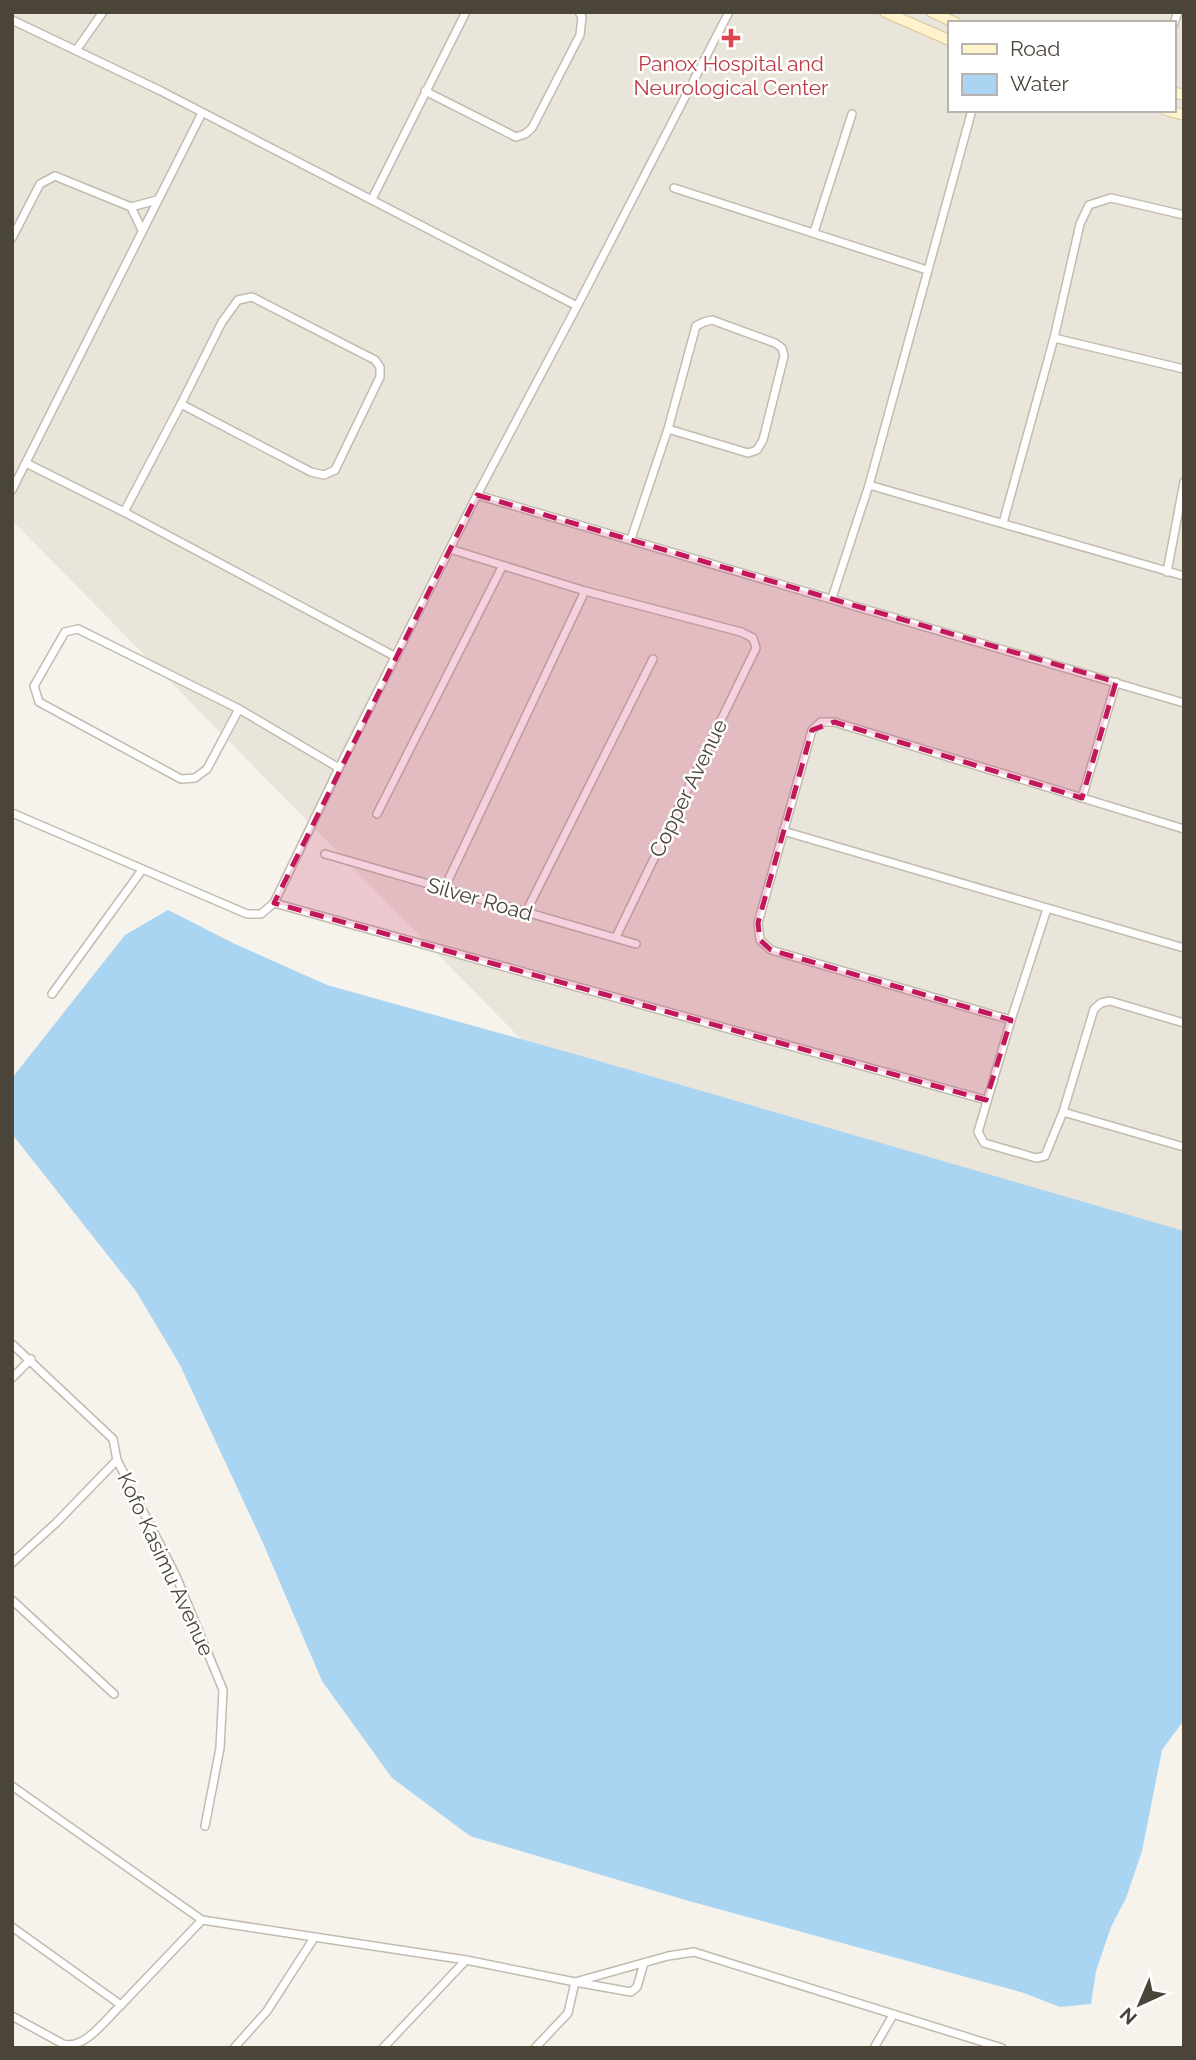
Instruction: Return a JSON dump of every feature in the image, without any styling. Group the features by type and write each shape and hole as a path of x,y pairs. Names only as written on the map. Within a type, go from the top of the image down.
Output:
{"main road":[{"path":"886,12 948,40"},
{"path":"932,12 952,21"}],"street":[{"path":"77,49 103,12"},
{"path":"372,199 466,12"},
{"path":"425,91 516,137 525,134 532,128 580,35 582,17 579,12"},
{"path":"12,824 14,814 247,914 261,914 274,903 477,495 729,12"},
{"path":"12,20 77,49 577,306"},
{"path":"832,598 869,485 971,112"},
{"path":"12,489 202,113"},
{"path":"814,232 852,114"},
{"path":"12,238 40,184 54,176 131,207 157,200"},
{"path":"674,188 927,270"},
{"path":"1003,523 1054,338 1080,224 1090,205 1111,198 1184,215"},
{"path":"131,207 142,230"},
{"path":"124,512 222,322 238,300 252,297 375,360 380,367 380,377 335,470 324,475 311,472 181,404"},
{"path":"631,539 668,429 696,326 712,320 782,348 784,356 764,439 757,450 748,453 668,429"},
{"path":"1054,338 1184,369"},
{"path":"26,463 124,512 396,657"},
{"path":"1167,572 1184,482"},
{"path":"869,485 1184,576"},
{"path":"477,495 1184,703"},
{"path":"444,889 585,591 450,549"},
{"path":"377,814 502,567"},
{"name":"Copper Avenue","path":"585,591 741,632 753,638 756,648 616,937"},
{"path":"239,709 207,769 195,778 181,779 39,702 34,685 65,632 78,629 239,709 339,768"},
{"path":"526,912 653,659"},
{"path":"1082,798 1116,682"},
{"path":"1011,1020 771,950 760,940 758,923 812,730 821,722 834,722 1184,829"},
{"path":"783,831 1184,948"},
{"name":"Silver Road","path":"325,854 636,944"},
{"path":"52,994 142,870"},
{"path":"274,903 986,1100"},
{"path":"1047,909 986,1100 978,1132 984,1143 1036,1158 1045,1156 1063,1112 1094,1009 1101,1003 1110,1001 1184,1023"},
{"path":"1063,1112 1184,1147"},
{"name":"Kofo Kasimu Avenue","path":"12,1344 113,1438 117,1460 176,1576 222,1690 220,1748 205,1826"},
{"path":"12,1378 31,1359"},
{"path":"12,1563 56,1523 117,1460"},
{"path":"12,1600 114,1694"},
{"path":"12,1786 202,1920 466,1960 631,1992 637,1987 644,1963"},
{"path":"12,2016 72,2047 82,2043 202,1920"},
{"path":"12,1927 121,2005"},
{"path":"234,2048 267,2011 314,1938"},
{"path":"575,1982 694,1952 1002,2048"},
{"path":"383,2048 466,1960"},
{"path":"535,2048 568,2013 575,1982"},
{"path":"874,2048 893,2015"}],"highlighted area":[{"path":"477,495 1116,682 1082,798 834,722 812,730 758,923 760,940 771,950 1011,1020 986,1100 274,903"}],"shaded area":[{"path":"12,12 1184,12 1184,1715 12,520"}],"water":[{"path":"168,910 235,944 327,985 1184,1231 1184,1720 1162,1750 1142,1851 1096,1971 1091,2004 1060,2007 1024,1993 689,1901 470,1836 392,1778 322,1681 263,1543 180,1365 136,1291 12,1134 12,1078 125,935"}],"place":[{"name":"Panox Hospital and Neurological Center","path":"731,38"}]}
